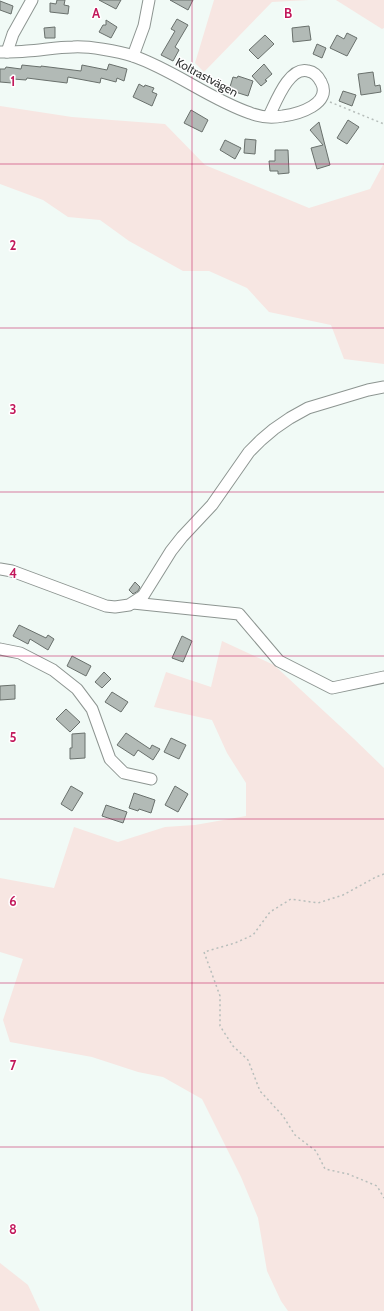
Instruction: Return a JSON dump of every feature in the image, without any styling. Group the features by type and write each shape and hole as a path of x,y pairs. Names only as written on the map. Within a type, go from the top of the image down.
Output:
{"street":[{"path":"4,52 32,0"},
{"path":"133,56 144,26 150,0"},
{"name":"Koltrastvägen","path":"4,52 74,47 114,51 133,56 168,71 237,108 261,116 282,116 298,113 318,103 321,98"},
{"path":"269,116 287,80 301,70 312,72 320,80 324,90 321,98"},
{"path":"0,569 12,571 106,606 122,607 129,605 143,596 171,551 212,504 249,452 260,440 290,418 308,408 368,390 384,387"},
{"path":"133,602 239,614 279,661 332,688 384,677"},
{"path":"0,649 20,653 53,670 77,689 92,709 110,759 124,774 152,779"}],"path":[{"path":"321,98 384,124"},
{"path":"384,874 343,894 318,903 291,900 270,912 253,935 234,943 204,952 220,996 220,1026 233,1046 248,1060 260,1091 283,1116 295,1135 316,1151 325,1169 348,1174 377,1186 384,1198"}],"shaded area":[{"path":"214,0 309,0 272,2 204,72 195,63"},
{"path":"336,0 384,0 384,28 382,29"},
{"path":"0,106 72,117 165,124 205,165 309,208 370,189 384,163 384,364 344,359 331,325 269,312 247,288 209,271 183,271 129,241 100,220 68,217 43,200 0,184"},
{"path":"222,641 274,665 384,768 384,1311 288,1311 281,1301 267,1271 258,1218 241,1177 202,1099 163,1077 138,1072 92,1057 10,1042 3,1020 23,959 0,952 0,878 54,888 74,827 118,842 165,827 195,825 246,816 246,783 227,753 212,720 154,707 166,672 211,687"},
{"path":"0,1263 28,1285 40,1311 0,1311"}],"building":[{"path":"57,0 65,0 64,5 69,6 68,14 50,12 50,3 56,4"},
{"path":"99,0 121,0 116,9"},
{"path":"170,0 193,0 188,10"},
{"path":"0,1 13,6 11,14 0,10"},
{"path":"177,19 188,25 175,47 179,50 173,61 161,55 175,31 171,29"},
{"path":"106,20 117,27 111,38 99,32 103,25 106,25"},
{"path":"309,26 311,40 293,42 292,28"},
{"path":"55,27 55,38 45,38 44,28"},
{"path":"347,33 357,38 347,56 330,48 337,35 344,39"},
{"path":"265,35 274,44 258,59 249,50"},
{"path":"317,44 326,48 322,58 313,54"},
{"path":"109,64 127,69 124,81 117,78 116,82 101,78 100,83 68,77 67,83 27,78 26,80 13,79 12,83 0,82 0,69 5,69 6,67 21,69 22,65 41,66 81,71 82,65 107,70"},
{"path":"264,64 272,74 261,86 252,76"},
{"path":"373,72 375,86 380,85 381,92 361,95 358,74"},
{"path":"238,76 253,81 248,96 229,90 233,77 237,78"},
{"path":"139,84 144,87 145,85 154,88 152,92 157,94 152,106 133,97"},
{"path":"343,91 356,95 352,106 339,101"},
{"path":"191,110 208,120 202,132 184,123"},
{"path":"348,120 359,127 347,144 337,138"},
{"path":"319,122 330,165 317,169 311,148 323,145 310,130"},
{"path":"245,139 256,140 255,154 244,153"},
{"path":"225,140 241,148 235,159 220,150"},
{"path":"275,150 288,150 289,173 278,174 278,171 270,171 269,161 275,161"},
{"path":"135,582 140,587 138,591 133,594 129,590"},
{"path":"19,625 46,638 48,635 54,639 48,650 30,639 28,644 13,636"},
{"path":"182,636 192,641 183,662 172,658"},
{"path":"72,656 91,666 86,676 67,666"},
{"path":"104,672 111,679 102,688 95,682"},
{"path":"15,685 15,699 0,700 0,686"},
{"path":"112,692 128,702 121,712 105,702"},
{"path":"66,709 80,722 70,732 56,719"},
{"path":"85,733 85,758 70,759 72,734"},
{"path":"126,733 150,749 152,745 160,749 153,760 138,750 134,756 117,745"},
{"path":"171,738 186,745 179,759 164,752"},
{"path":"71,786 83,793 72,811 61,804"},
{"path":"175,786 188,794 178,812 165,805"},
{"path":"134,793 155,800 151,813 139,809 138,811 129,808"},
{"path":"106,805 127,812 123,823 102,816"}]}
